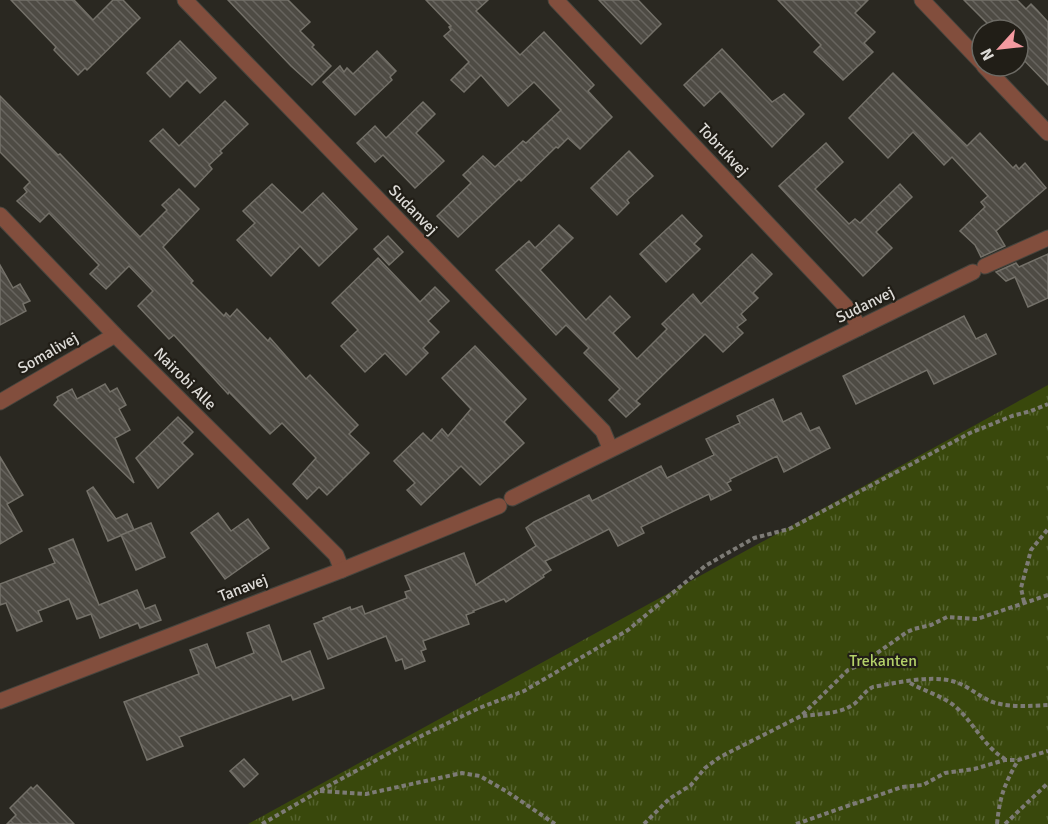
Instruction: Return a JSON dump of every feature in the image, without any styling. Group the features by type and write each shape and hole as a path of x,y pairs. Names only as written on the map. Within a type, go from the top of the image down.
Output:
{"street":[{"name":"Sudanvej","path":"185,0 603,431 610,448"},
{"name":"Tobrukvej","path":"556,0 851,312 859,328"},
{"path":"922,0 970,51"},
{"path":"995,78 1048,133"},
{"name":"Nairobi Alle","path":"0,215 115,335 336,555 342,570"},
{"name":"Sudanvej","path":"505,502 610,448 979,269 1048,238"},
{"name":"Somalivej","path":"0,402 115,335"},
{"name":"Tanavej","path":"0,701 342,570 505,502"}],"path":[{"path":"262,824 415,739 479,708 524,691 628,630 705,566 753,538 789,529 970,433 1048,404"},
{"path":"1024,602 1021,588 1031,550 1048,529"},
{"path":"644,824 669,799 691,785 705,768 720,757 801,716 848,670 860,665 914,629 931,625 947,617 977,619 1048,595"},
{"path":"801,716 838,711 852,705 873,687 908,682 950,680 999,704 1048,705"},
{"path":"908,682 950,702 994,753 1005,760"},
{"path":"796,824 902,787 923,785 945,773 974,769 1005,760 1018,760 1048,751"},
{"path":"997,824 999,798 1018,760"},
{"path":"319,791 366,794 462,773 480,776 555,824"},
{"path":"1005,824 1048,783"}],"green space":[{"name":"Trekanten","path":"1048,385 1048,824 248,824"}],"building":[{"path":"11,0 74,0 93,20 113,0 123,0 140,18 87,70 85,68 78,75 54,50 56,47"},
{"path":"228,0 288,0 310,22 300,31 331,66 312,85"},
{"path":"426,0 488,0 476,11 520,55 544,32 594,85 588,91 612,117 580,149 568,138 558,148 556,147 458,237 437,216 471,183 463,175 483,156 495,167 523,141 526,143 561,110 534,82 508,106 481,75 464,92 451,80 469,62 444,36 451,30 449,27 451,26"},
{"path":"599,0 638,0 661,24 641,44"},
{"path":"778,0 868,0 855,13 875,32 864,43 873,52 843,80 814,52 821,45"},
{"path":"964,0 1017,0 1026,9 1031,4 1037,10 1048,22 1048,85 1030,66 1030,18 982,18"},
{"path":"180,41 216,78 200,93 187,80 170,97 147,73"},
{"path":"722,49 772,102 784,94 804,114 772,147 720,91 704,106 684,85"},
{"path":"377,51 396,71 390,77 392,80 355,115 323,82 340,66 344,72 347,68 353,74"},
{"path":"893,73 967,146 980,133 1013,168 1016,165 1019,169 1025,163 1046,188 996,231 1005,246 981,257 975,245 960,231 985,207 981,202 988,196 952,157 944,165 913,132 888,158 849,118"},
{"path":"0,96 140,237 167,210 162,205 179,189 199,209 163,247 193,281 191,283 224,316 226,313 230,317 237,309 268,341 270,338 306,379 310,375 358,425 349,434 369,453 327,495 319,487 307,499 293,484 316,458 282,423 270,434 229,392 228,394 174,335 169,339 138,306 153,291 129,266 106,289 90,274 99,265 49,213 40,222 17,201 27,192 24,188 30,182 0,152"},
{"path":"225,101 248,124 220,151 222,153 209,165 212,169 195,187 150,141 163,129 179,146"},
{"path":"423,102 435,114 416,133 444,161 415,188 383,155 375,162 357,143 375,126 386,138"},
{"path":"826,143 843,162 815,189 849,224 855,219 860,223 900,184 912,197 876,232 892,248 863,276 779,186"},
{"path":"629,151 653,176 627,200 629,203 617,215 591,188"},
{"path":"272,184 302,213 323,193 357,229 319,266 300,246 271,276 237,240 255,223 243,211"},
{"path":"682,215 702,236 694,244 700,249 666,282 640,254"},
{"path":"559,225 573,238 540,270 586,320 610,296 630,317 613,333 637,359 667,329 662,324 693,294 701,304 752,254 772,274 753,293 758,298 741,314 746,320 737,327 743,333 723,352 705,334 636,401 640,404 626,417 609,400 620,389 584,353 589,348 566,325 556,335 496,270 529,241 535,248"},
{"path":"388,236 403,252 389,265 374,249"},
{"path":"1048,254 1048,298 1028,307 1015,277 1006,281 996,272 1016,263 1019,267"},
{"path":"378,258 420,302 435,287 449,301 428,321 439,332 423,348 428,353 406,375 385,353 365,372 341,346 358,330 332,303"},
{"path":"0,265 13,288 20,284 30,301 23,304 26,311 0,325"},
{"path":"964,316 976,339 986,334 996,354 934,384 927,370 856,404 843,376"},
{"path":"475,346 526,399 504,422 524,443 480,485 461,466 421,505 407,490 415,483 394,461 423,433 431,441 442,429 448,436 471,409 442,378"},
{"path":"105,384 110,392 117,388 126,405 119,409 130,430 115,438 134,483 54,405 58,400 57,397 72,389 77,399"},
{"path":"773,399 783,422 801,413 810,431 819,427 830,448 784,472 777,456 730,479 731,481 727,483 731,490 711,500 709,494 641,527 644,533 618,546 609,529 545,561 551,570 506,602 504,599 473,611 466,615 469,624 423,641 426,649 421,651 425,661 405,669 402,659 396,661 386,636 328,659 314,624 324,620 323,618 350,607 351,610 362,606 365,614 407,598 405,592 411,590 405,576 464,553 476,585 536,546 526,528 534,522 589,495 592,501 661,466 667,478 714,455 706,439 740,423 737,416"},
{"path":"178,417 193,432 182,443 193,454 158,488 136,458"},
{"path":"0,457 23,495 7,504 22,531 0,544"},
{"path":"93,487 116,519 127,514 134,530 108,541 87,491"},
{"path":"218,513 231,531 248,519 269,548 225,579 191,533"},
{"path":"151,523 165,557 136,570 121,535"},
{"path":"73,539 99,605 137,590 145,609 155,605 161,620 140,628 138,623 100,638 91,614 77,619 69,599 38,611 42,621 17,631 6,603 0,605 0,584 55,563 49,549"},
{"path":"269,625 282,662 310,651 324,688 293,700 291,695 179,737 183,746 147,760 124,702 199,674 190,650 207,644 216,668 254,653 247,633"},
{"path":"244,759 258,774 244,787 230,771"},
{"path":"37,785 74,824 7,824 16,815 10,808 31,787 33,789"}]}
